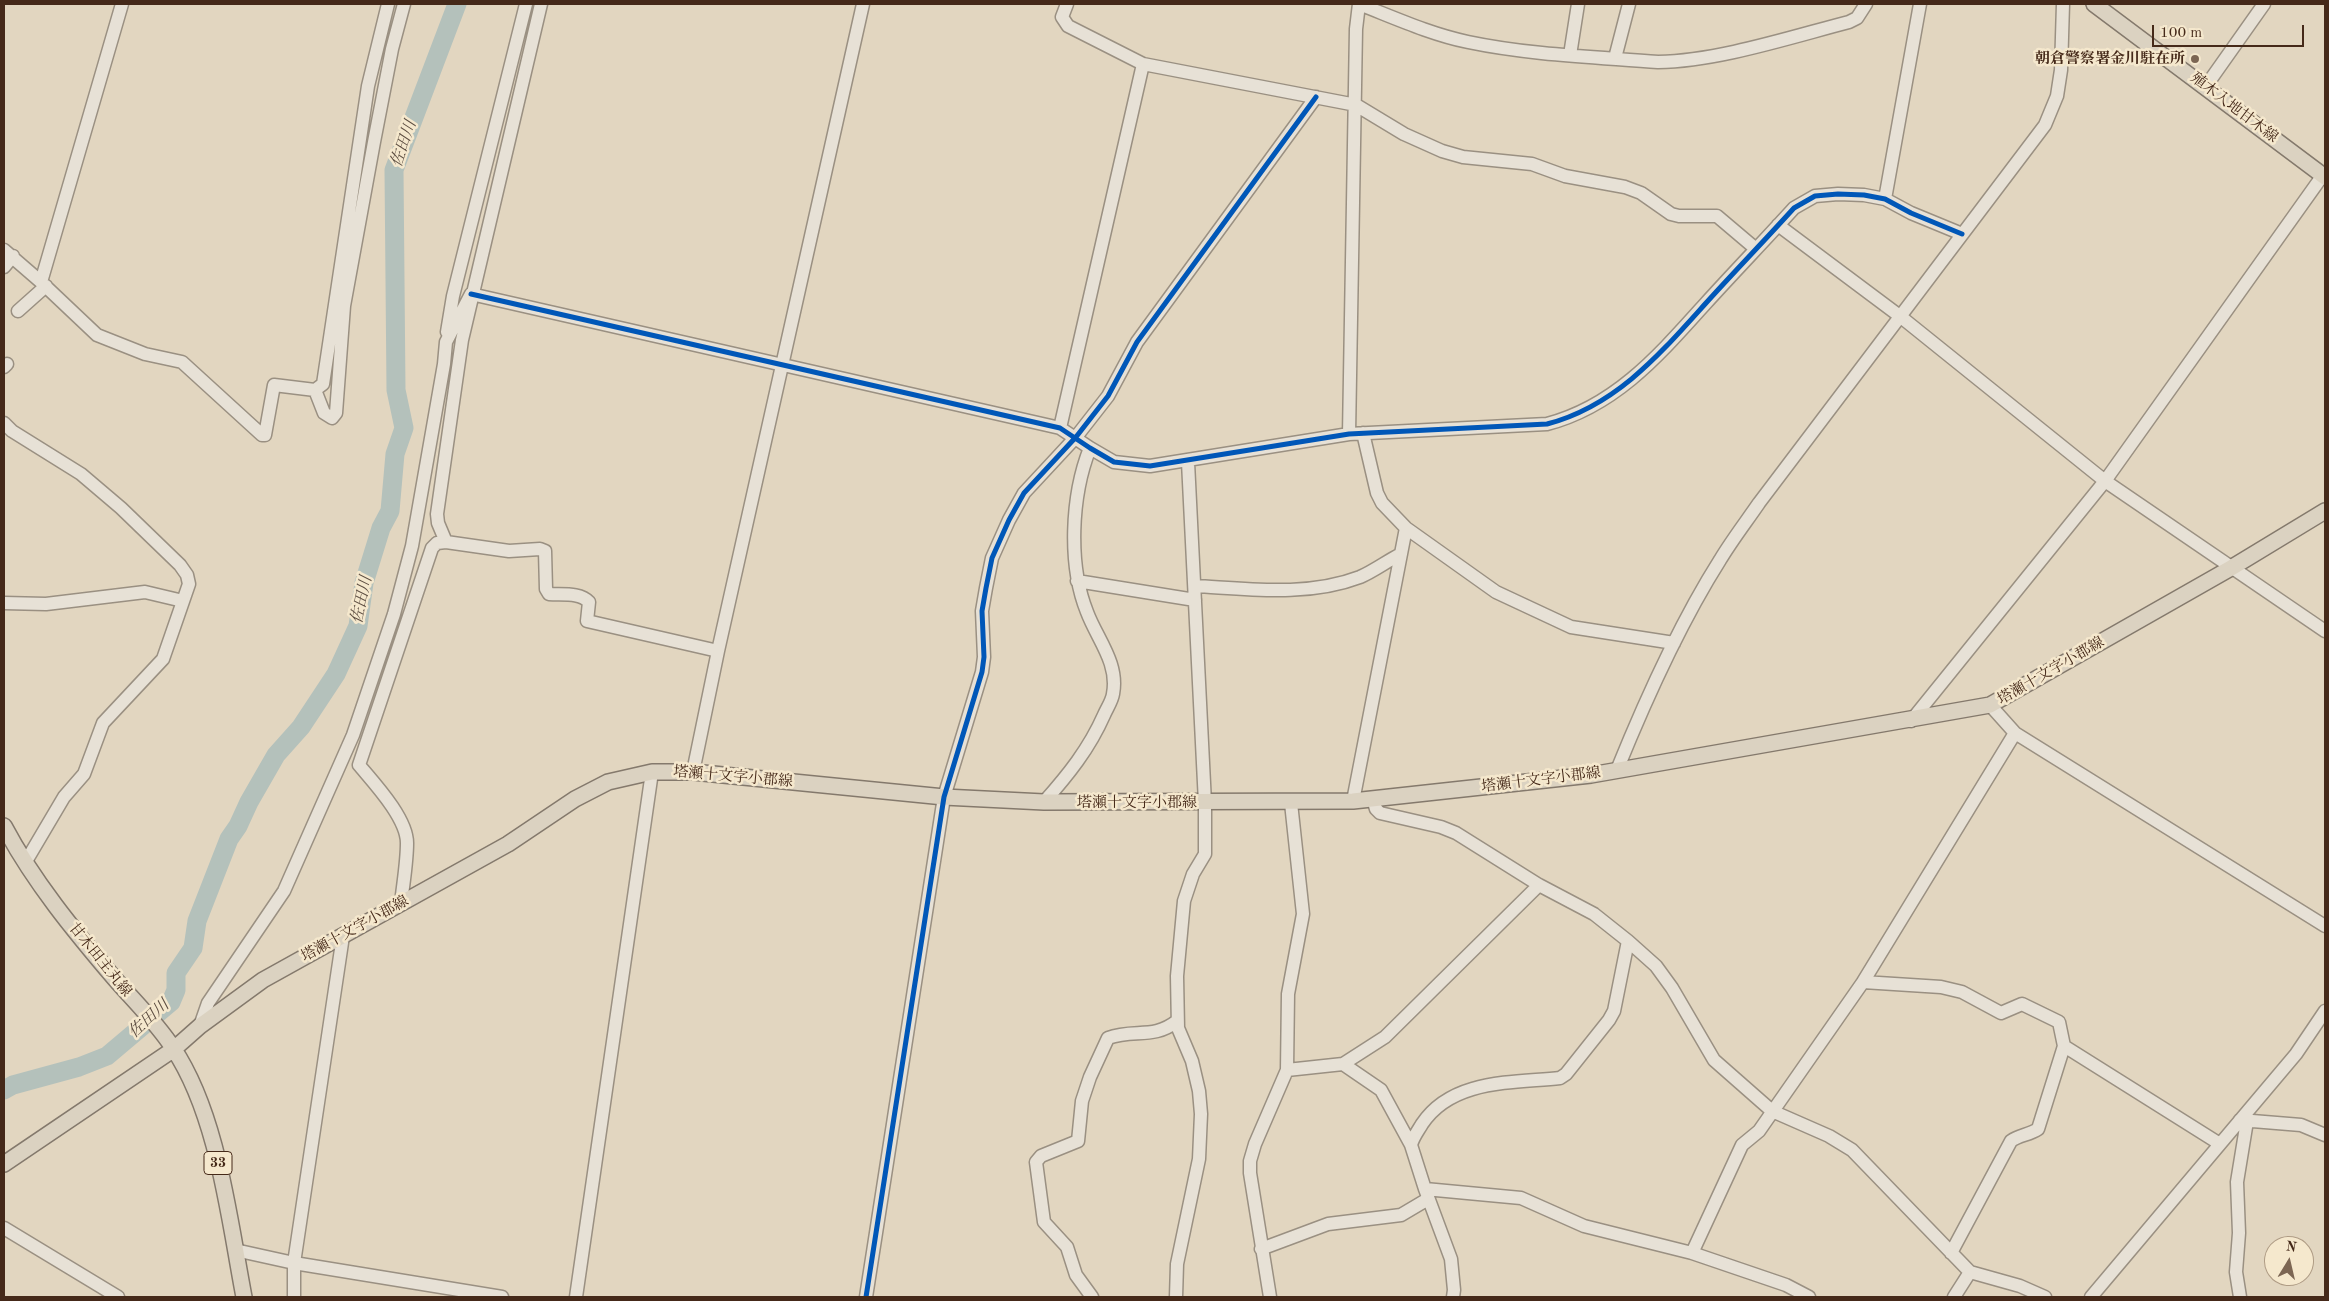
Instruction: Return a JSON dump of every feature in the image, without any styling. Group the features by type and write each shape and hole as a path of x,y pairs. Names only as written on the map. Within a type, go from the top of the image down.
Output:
{"main road":[{"name":"殖木入地甘木線","path":"2094,4 2324,176"},
{"name":"塔瀬十文字小郡線","path":"4,1164 170,1043 200,1026 264,980 508,844 575,799 608,782 652,772 693,772 944,797 1044,802 1291,803 1353,801 1591,775 1990,706 2231,568 2325,510"},
{"name":"甘木田主丸線","path":"4,829 25,863 94,955 170,1043 198,1096 213,1142 244,1297"}],"street":[{"path":"18,311 44,284 122,4"},
{"path":"4,267 8,253 44,284 97,335 145,354 182,362 265,436 274,385 315,390 323,384 368,86 388,4"},
{"path":"315,390 324,413 332,418 336,413 344,306 392,49 404,4"},
{"path":"200,1026 208,1003 284,891 353,735 394,614 412,546 444,364 453,296 526,4"},
{"path":"446,542 438,523 437,514 462,340 471,294 541,4"},
{"path":"693,772 718,652 863,4"},
{"path":"1067,4 1062,17 1068,26 1143,64 1356,105 1404,134 1442,151 1463,157 1532,164 1565,176 1625,187 1641,193 1672,214 1679,216 1717,216 1756,248"},
{"path":"1349,434 1356,29 1359,4 1430,32 1467,42 1522,51 1680,62 1768,44 1849,22 1857,18 1866,4"},
{"path":"1570,55 1578,4"},
{"path":"1615,58 1629,4"},
{"path":"1885,199 1920,4"},
{"path":"1617,770 1674,644 1719,560 1749,517 2045,124 2058,96 2061,70 2063,4"},
{"path":"2206,86 2264,4"},
{"path":"1060,428 1143,64"},
{"path":"866,1297 944,797 982,672 984,657 982,611 992,558 1009,520 1024,494 1076,437 1108,396 1137,342 1316,97"},
{"path":"1911,721 2105,481 2324,176"},
{"path":"471,294 1060,428 1114,462 1150,466 1188,462 1349,434 1547,424 1568,418 1595,406 1653,361 1794,208 1815,196 1838,194 1885,199 1911,213 1962,234"},
{"path":"1778,225 1901,317 2105,481 2325,631"},
{"path":"446,342 471,294"},
{"path":"4,423 12,431 81,474 121,508 180,565 189,579 164,658 103,723 84,774 64,797 25,863"},
{"path":"1363,433 1376,493 1382,503 1406,528 1496,592 1571,627 1674,644"},
{"path":"1044,802 1078,763 1095,735 1113,695 1114,679 1111,660 1087,614 1077,582 1074,562 1078,488 1082,467 1090,448"},
{"path":"1176,1297 1177,1264 1196,1173 1201,1114 1199,1091 1192,1061 1182,1040 1177,1021 1181,922 1189,886 1205,854 1205,803 1188,462"},
{"path":"1353,801 1406,528"},
{"path":"401,904 407,841 401,824 383,792 359,765 432,548 437,543 446,542 509,551 540,548 545,551 546,589 550,594 585,598 589,602 587,621 718,652"},
{"path":"1195,586 1267,591 1323,587 1361,577 1401,554"},
{"path":"1077,582 1195,600"},
{"path":"4,603 46,604 145,592 183,601"},
{"path":"1990,706 2015,733 2325,926"},
{"path":"1692,1253 1742,1145 1760,1131 1772,1110 1863,982 2015,733"},
{"path":"576,1297 652,772"},
{"path":"1373,798 1376,809 1380,813 1441,827 1456,833 1539,885 1594,914 1656,966 1672,988 1714,1060 1772,1110 1829,1136 1852,1150 1970,1272 2020,1286 2044,1297"},
{"path":"1270,1297 1261,1249 1250,1173 1250,1160 1287,1070 1288,994 1303,914 1291,803"},
{"path":"1287,1070 1343,1064 1385,1037 1539,885"},
{"path":"294,1297 294,1263 343,936"},
{"path":"1411,1145 1426,1118 1439,1105 1456,1094 1477,1087 1560,1078 1566,1074 1614,1011 1628,942"},
{"path":"1863,982 1941,986 1962,992 2001,1013 2022,1004 2059,1022 2064,1046 2038,1129 2030,1134 2017,1137 2011,1142 1950,1253"},
{"path":"2091,1297 2220,1144 2244,1121 2296,1054 2325,1011"},
{"path":"1092,1297 1076,1275 1067,1247 1044,1222 1036,1162 1042,1156 1078,1141 1082,1101 1090,1077 1108,1038 1128,1033 1160,1032 1177,1021"},
{"path":"2064,1046 2220,1144"},
{"path":"1343,1064 1381,1090 1411,1145 1451,1259 1454,1277 1453,1297"},
{"path":"2244,1121 2300,1125 2325,1135"},
{"path":"2240,1297 2236,1272 2239,1233 2238,1182 2244,1121"},
{"path":"1261,1249 1328,1224 1401,1215 1427,1194 1521,1198 1584,1226 1692,1253 1779,1282 1810,1297"},
{"path":"4,1228 118,1297"},
{"path":"235,1250 294,1263 502,1297"},
{"path":"1954,1297 1970,1272"}],"waterway":[{"name":"佐田川","path":"4,1090 13,1085 79,1067 107,1056 171,1002 176,990 176,973 193,948 197,921 229,839 238,826 249,802 276,755 301,727 336,674 358,626 364,583 381,528 390,511 395,454 404,428 396,390 394,170 457,4"}],"cycle path":[{"path":"866,1297 944,797 982,672 984,657 982,611 992,558 1009,520 1024,493 1076,437 1108,396 1137,342 1316,97"},
{"path":"471,294 1060,428 1114,462 1150,466 1349,434 1547,424 1572,416 1616,391 1654,359 1794,208 1815,196 1838,194 1864,195 1885,199 1911,213 1962,234"}],"place":[{"name":"朝倉警察署金川駐在所","path":"2195,59"}]}
